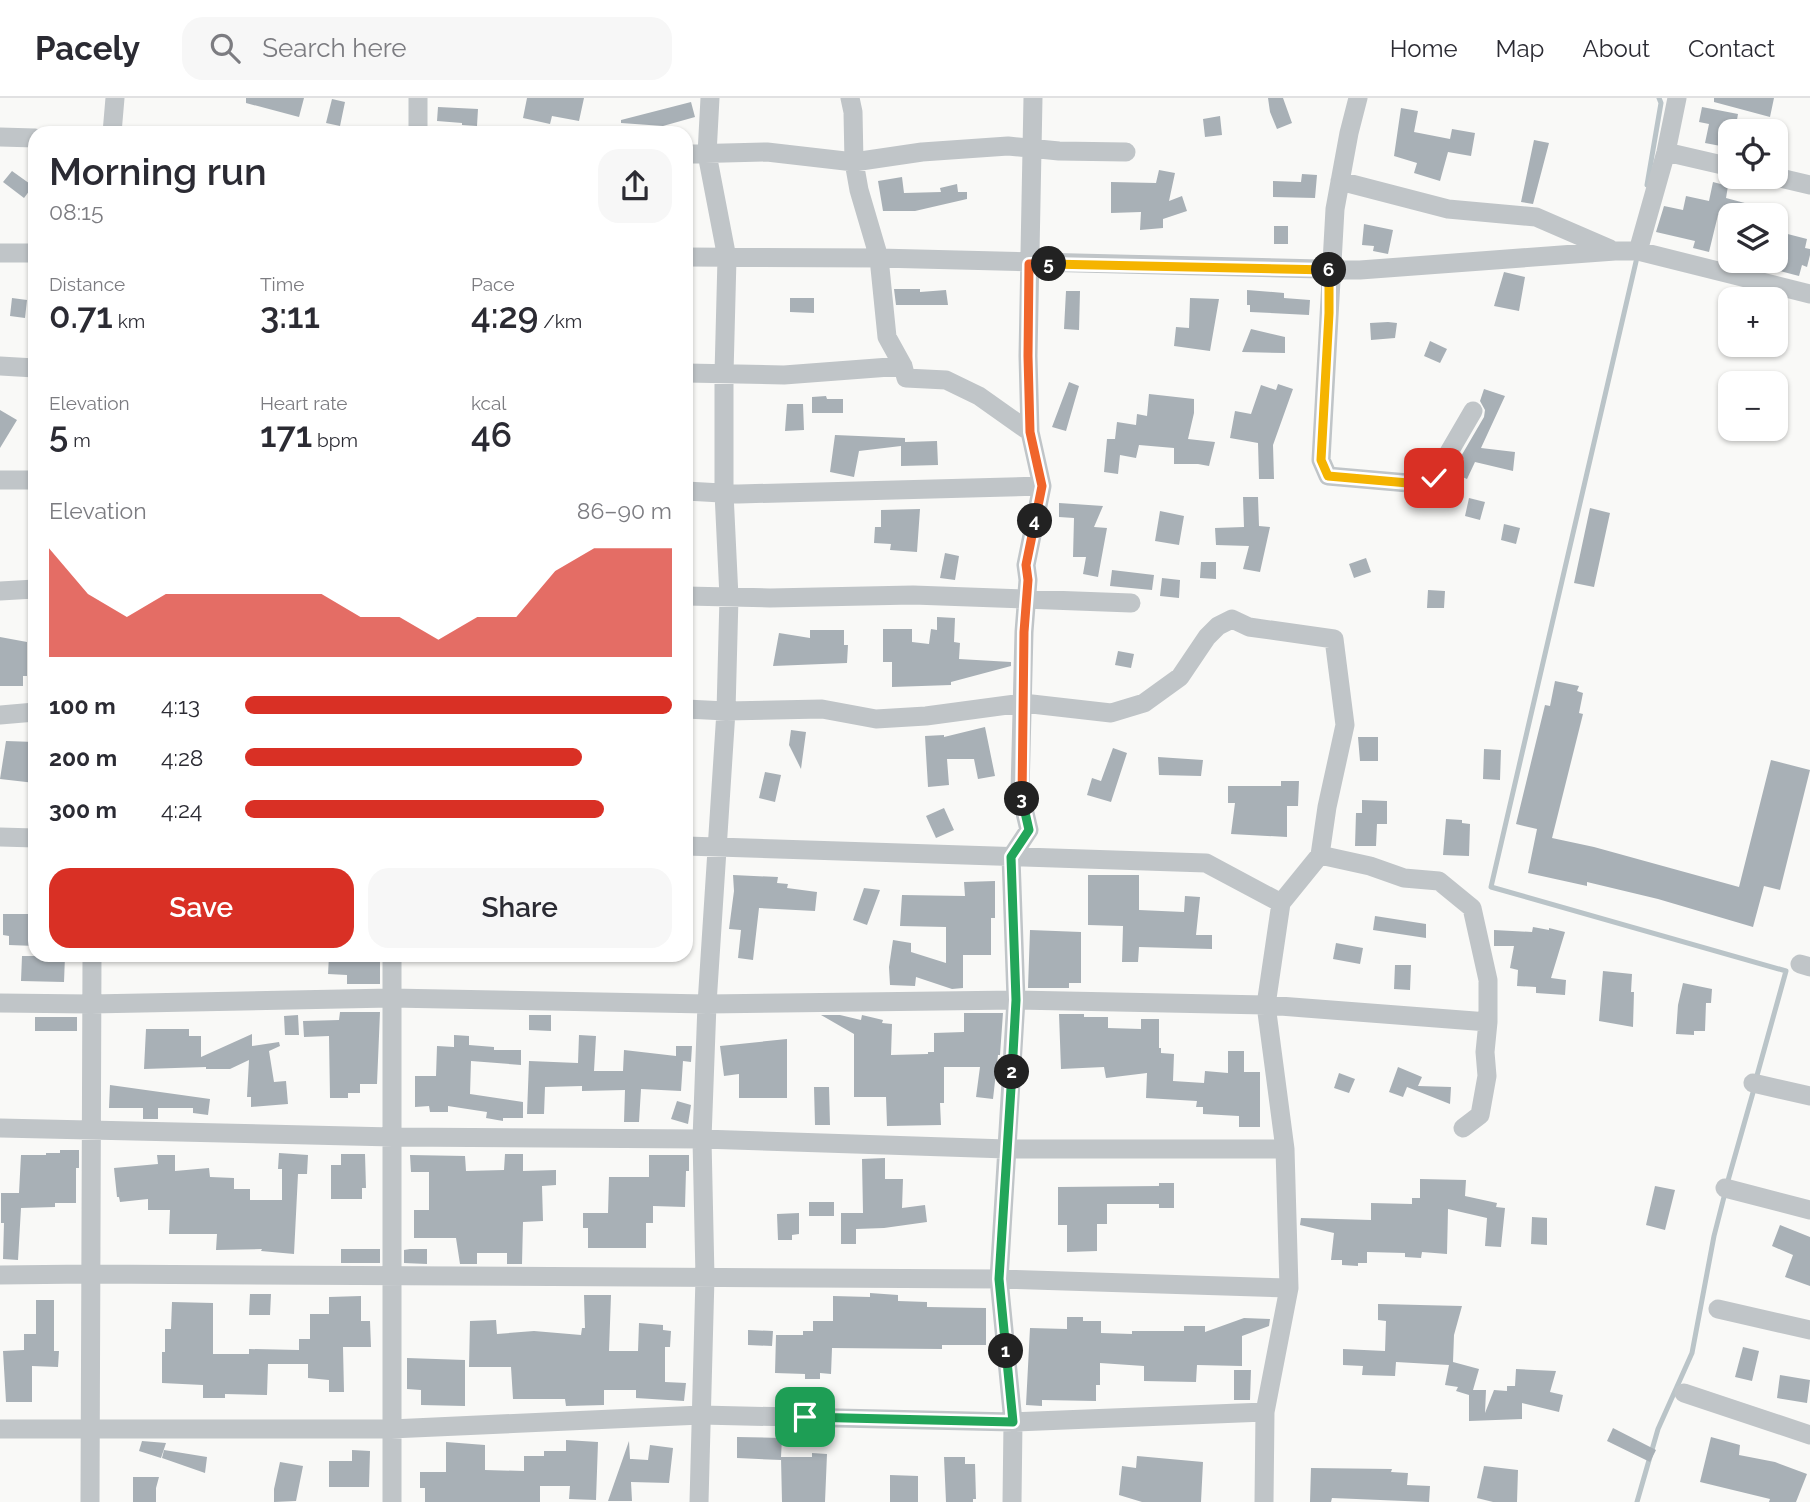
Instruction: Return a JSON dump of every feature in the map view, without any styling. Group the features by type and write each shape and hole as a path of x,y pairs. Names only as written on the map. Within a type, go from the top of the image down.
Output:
{"street":[{"path":"113,126 115,98"},
{"path":"418,98 418,126"},
{"path":"699,1502 705,1277 702,1139 707,1004 726,711 729,597 724,493 727,258 707,154 710,98"},
{"path":"850,98 853,112 854,162 859,190 879,258 887,337 903,366 905,378 946,380 979,396 1030,432"},
{"path":"1012,1502 1013,1422 999,1279 1016,1000 1011,857 1029,830 1020,792 1026,565 1042,486 1030,432 1028,356 1033,98"},
{"path":"1358,98 1335,209 1321,460 1328,476 1408,483 1434,478 1473,411"},
{"path":"1638,251 1666,152 1677,98"},
{"path":"0,137 28,138"},
{"path":"693,154 767,152 854,162 922,152 1009,146 1126,152"},
{"path":"1666,152 1718,164"},
{"path":"1788,180 1810,185"},
{"path":"1340,181 1448,209 1536,218 1615,251"},
{"path":"693,257 879,258 1029,264 1360,270 1638,251 1810,293"},
{"path":"0,253 28,253"},
{"path":"0,366 28,368"},
{"path":"693,373 784,375 903,366"},
{"path":"0,480 28,480"},
{"path":"693,491 724,493 1042,486"},
{"path":"0,591 28,589"},
{"path":"693,596 913,595 1131,603"},
{"path":"693,709 821,709 876,719 926,716 1023,703 1111,713 1144,703 1180,677 1207,637 1218,626 1232,619 1249,627 1334,639 1345,725 1320,855 1281,903 1266,1005 1285,1149 1289,1289 1265,1412 1264,1502"},
{"path":"0,715 28,713"},
{"path":"0,837 28,838"},
{"path":"693,846 1206,863 1281,903"},
{"path":"1320,855 1370,866 1404,878 1439,881 1472,908 1488,980 1485,1052 1488,1076 1480,1115 1463,1128"},
{"path":"90,1502 92,962"},
{"path":"392,962 392,1502"},
{"path":"0,1003 91,1004 391,998 707,1004 1016,1000 1266,1005 1488,1022"},
{"path":"1754,1083 1810,1096"},
{"path":"0,1128 92,1128 393,1137 702,1139 1007,1149 1285,1149"},
{"path":"1725,1188 1810,1210"},
{"path":"0,1275 999,1279 1289,1289"},
{"path":"1718,1308 1810,1330"},
{"path":"1684,1393 1810,1435"},
{"path":"0,1429 391,1429 701,1415 1013,1422 1265,1412"}],"building":[{"path":"246,98 304,98 299,117 246,103"},
{"path":"527,98 584,98 579,121 552,116 550,124 523,118"},
{"path":"1268,98 1283,98 1292,123 1277,129"},
{"path":"1714,98 1774,98 1770,117 1714,102"},
{"path":"332,99 345,102 340,126 326,123"},
{"path":"691,102 695,117 663,126 621,123 621,120"},
{"path":"438,107 478,109 477,126 437,121"},
{"path":"1702,107 1738,114 1737,119 1718,119 1718,146 1705,143 1709,124 1699,122"},
{"path":"1401,108 1418,111 1414,132 1450,139 1452,129 1475,133 1471,156 1448,152 1440,181 1414,173 1417,163 1394,156"},
{"path":"1220,116 1222,135 1205,137 1203,119"},
{"path":"1534,140 1549,143 1533,204 1521,202"},
{"path":"1159,170 1175,173 1169,201 1182,196 1187,211 1163,219 1163,228 1140,230 1141,212 1111,213 1111,182 1156,183"},
{"path":"12,171 28,182 28,193 24,198 3,182"},
{"path":"1302,174 1317,175 1315,198 1273,197 1273,181 1301,182"},
{"path":"902,177 904,193 941,192 940,188 957,184 958,192 967,192 967,199 915,211 883,211 878,181"},
{"path":"1713,182 1718,183 1718,189 1728,189 1726,198 1745,203 1718,203 1718,215 1709,252 1693,248 1695,241 1656,232 1664,206 1683,210 1686,196 1709,201"},
{"path":"1364,224 1393,230 1388,254 1373,251 1374,246 1362,245"},
{"path":"1274,226 1288,226 1288,244 1274,244"},
{"path":"1788,234 1807,239 1805,248 1810,249 1807,267 1802,265 1799,276 1788,273"},
{"path":"1504,272 1525,277 1519,311 1494,306"},
{"path":"894,289 920,289 920,292 946,290 948,305 896,305"},
{"path":"1247,290 1284,293 1284,298 1310,300 1309,315 1250,312"},
{"path":"1066,291 1080,291 1079,330 1064,329"},
{"path":"12,298 27,300 25,318 10,316"},
{"path":"790,298 814,298 814,313 790,312"},
{"path":"1190,298 1219,299 1210,351 1174,346 1176,327 1189,328"},
{"path":"1370,323 1397,323 1395,338 1371,340"},
{"path":"1251,329 1285,337 1285,353 1242,352"},
{"path":"1430,341 1447,349 1440,363 1424,356"},
{"path":"1069,382 1079,386 1066,431 1052,427"},
{"path":"1278,384 1293,389 1273,445 1274,479 1259,479 1258,443 1230,438 1235,411 1251,414 1261,385 1276,390"},
{"path":"1484,389 1505,396 1481,448 1515,452 1513,471 1475,462 1467,479 1460,476 1464,459 1460,458 1484,417 1485,410 1480,401"},
{"path":"1149,394 1194,399 1188,439 1215,442 1209,466 1174,464 1174,448 1139,445 1136,458 1120,455 1118,474 1104,472 1107,439 1115,439 1117,422 1136,425 1137,414 1147,416"},
{"path":"826,396 827,399 843,399 843,413 812,413 812,397"},
{"path":"787,404 803,404 804,430 785,431"},
{"path":"0,410 17,420 0,448"},
{"path":"835,435 905,438 905,442 937,441 938,465 901,466 901,446 859,451 854,477 830,472"},
{"path":"1243,497 1258,497 1259,526 1270,527 1260,572 1243,569 1249,546 1216,545 1215,528 1244,527"},
{"path":"1469,498 1485,502 1480,520 1465,516"},
{"path":"1059,503 1103,506 1094,527 1107,528 1098,577 1083,574 1086,557 1073,557 1074,518 1059,517"},
{"path":"1590,508 1610,513 1594,587 1574,583"},
{"path":"920,509 917,552 890,550 891,544 874,543 875,527 881,527 881,510"},
{"path":"1160,511 1184,516 1179,545 1155,541"},
{"path":"1504,524 1520,528 1516,544 1501,540"},
{"path":"945,553 959,556 955,580 940,578"},
{"path":"1366,558 1371,572 1354,578 1349,564"},
{"path":"1201,562 1216,562 1216,579 1200,578"},
{"path":"1112,570 1154,575 1152,590 1110,586"},
{"path":"1162,578 1180,580 1179,598 1160,596"},
{"path":"1428,590 1445,591 1444,608 1427,608"},
{"path":"937,617 955,618 954,642 960,643 959,659 1011,662 1011,666 951,682 951,685 892,687 892,662 883,662 883,629 912,629 912,642 929,644 931,629 937,630"},
{"path":"810,630 844,630 844,645 848,645 847,663 773,666 779,633 810,638"},
{"path":"0,637 27,642 27,676 23,676 23,686 0,686"},
{"path":"1118,651 1134,654 1131,668 1115,665"},
{"path":"1555,681 1579,686 1577,691 1583,693 1579,713 1583,714 1552,838 1739,887 1771,760 1810,770 1780,890 1764,886 1753,927 1658,899 1587,882 1587,886 1528,873 1537,829 1516,824 1545,705 1550,706"},
{"path":"985,727 995,776 978,779 974,759 947,759 949,785 928,787 925,736 944,737"},
{"path":"791,730 806,732 801,769 789,745"},
{"path":"1358,737 1378,737 1378,761 1360,761"},
{"path":"6,741 28,742 28,782 0,779"},
{"path":"1113,748 1127,753 1111,802 1087,795 1092,778 1101,781"},
{"path":"1484,749 1501,750 1500,780 1483,779"},
{"path":"1158,757 1203,760 1201,776 1159,775"},
{"path":"765,772 781,775 775,802 759,798"},
{"path":"1281,781 1299,781 1298,806 1287,806 1287,837 1231,834 1235,803 1228,803 1228,786 1281,786"},
{"path":"1362,800 1387,801 1387,824 1377,824 1376,846 1355,846 1356,813 1362,813"},
{"path":"944,808 954,830 936,838 926,816"},
{"path":"1446,819 1462,820 1462,823 1470,824 1469,856 1443,855"},
{"path":"733,875 778,877 777,883 788,884 787,888 817,892 815,911 759,908 753,960 738,958 741,930 729,929 734,891"},
{"path":"1088,875 1139,875 1139,910 1184,912 1185,896 1200,897 1196,935 1212,935 1212,949 1139,947 1138,962 1122,962 1123,926 1088,925"},
{"path":"995,881 991,955 963,955 963,988 952,989 916,977 915,986 890,985 889,967 893,940 911,943 911,952 946,963 946,927 900,926 902,895 965,896 964,882"},
{"path":"864,888 880,890 867,925 853,920"},
{"path":"3,914 28,914 28,946 9,945 9,936 3,935"},
{"path":"1375,916 1426,924 1426,938 1373,930"},
{"path":"1533,927 1565,932 1551,978 1566,980 1565,995 1536,993 1536,987 1517,986 1518,970 1510,968 1514,946 1494,946 1494,930 1532,932"},
{"path":"1030,930 1081,932 1081,983 1069,983 1069,988 1028,988"},
{"path":"1336,943 1363,948 1360,964 1333,959"},
{"path":"22,956 28,956 28,962 65,962 64,982 21,981"},
{"path":"329,962 380,962 380,984 347,984 347,975 328,974"},
{"path":"1395,965 1411,965 1410,990 1394,989"},
{"path":"1603,971 1632,974 1633,1027 1599,1021"},
{"path":"1683,983 1712,989 1711,1003 1706,1003 1705,1031 1694,1031 1694,1035 1676,1034"},
{"path":"340,1012 380,1012 377,1084 360,1084 360,1093 348,1093 348,1098 330,1098 329,1036 304,1037 303,1021 339,1020"},
{"path":"964,1013 1003,1013 993,1099 976,1097 980,1067 944,1067 944,1103 940,1103 941,1125 887,1126 886,1097 854,1097 854,1034 821,1015 840,1015 861,1020 862,1015 892,1024 891,1055 934,1052 934,1033 964,1032"},
{"path":"1059,1014 1108,1017 1108,1028 1141,1029 1141,1019 1159,1019 1161,1053 1174,1054 1173,1081 1204,1083 1205,1071 1228,1073 1228,1051 1244,1051 1244,1072 1260,1072 1260,1127 1239,1127 1239,1116 1203,1114 1203,1107 1196,1107 1197,1101 1146,1098 1147,1073 1106,1078 1104,1067 1061,1069"},
{"path":"298,1015 299,1035 285,1035 284,1016"},
{"path":"529,1015 551,1015 551,1031 529,1030"},
{"path":"35,1017 77,1017 77,1031 35,1031"},
{"path":"146,1029 189,1029 189,1036 201,1036 201,1057 252,1034 252,1046 279,1042 280,1046 269,1051 274,1082 286,1081 288,1104 251,1107 251,1097 247,1097 249,1060 230,1069 144,1069"},
{"path":"454,1035 469,1036 469,1045 494,1047 494,1050 521,1050 521,1065 471,1061 470,1094 523,1102 523,1118 503,1118 503,1121 486,1118 487,1112 448,1106 448,1112 430,1112 429,1106 415,1107 415,1076 436,1076 437,1046 454,1047"},
{"path":"579,1035 596,1036 594,1071 623,1071 624,1050 676,1056 676,1046 692,1046 691,1062 683,1061 681,1091 641,1089 639,1122 624,1122 625,1090 582,1091 582,1086 545,1087 544,1114 527,1114 529,1061 578,1063"},
{"path":"787,1039 787,1098 739,1098 739,1074 724,1076 720,1046"},
{"path":"1398,1067 1422,1077 1418,1086 1451,1087 1450,1104 1407,1087 1403,1097 1389,1092"},
{"path":"1339,1073 1355,1079 1349,1093 1334,1088"},
{"path":"110,1085 210,1099 208,1115 193,1113 193,1108 158,1108 158,1119 143,1119 143,1108 109,1108"},
{"path":"814,1087 829,1087 830,1125 815,1125"},
{"path":"677,1101 691,1105 688,1124 671,1119"},
{"path":"60,1150 79,1150 76,1203 21,1208 18,1260 3,1259 1,1193 19,1193 21,1155 46,1155 60,1153"},
{"path":"279,1153 308,1155 307,1174 298,1174 294,1254 261,1251 262,1249 216,1250 217,1234 169,1234 170,1210 148,1210 148,1199 120,1202 117,1197 114,1168 158,1164 157,1155 175,1155 175,1171 209,1168 210,1177 234,1178 234,1189 250,1189 250,1200 282,1200"},
{"path":"341,1154 365,1154 366,1188 362,1188 362,1199 331,1199 331,1165 341,1165"},
{"path":"505,1154 523,1154 523,1171 556,1170 556,1185 542,1186 543,1221 523,1222 522,1264 507,1264 507,1253 477,1253 477,1264 460,1264 456,1238 414,1238 414,1210 429,1210 429,1172 411,1172 410,1155 465,1156 466,1171 504,1170"},
{"path":"649,1155 689,1155 685,1207 653,1206 653,1223 646,1223 646,1248 588,1248 588,1228 583,1228 583,1213 608,1213 609,1177 649,1177"},
{"path":"885,1158 885,1179 903,1179 902,1208 925,1205 927,1222 856,1229 856,1244 841,1244 841,1213 863,1213 862,1159"},
{"path":"1420,1179 1466,1180 1465,1196 1497,1203 1496,1207 1505,1208 1501,1247 1485,1246 1487,1218 1448,1209 1447,1254 1422,1252 1421,1258 1405,1257 1405,1253 1367,1252 1367,1263 1358,1263 1358,1266 1342,1265 1342,1260 1331,1260 1334,1233 1300,1225 1301,1218 1371,1220 1371,1203 1412,1204 1412,1198 1420,1198"},
{"path":"1159,1183 1174,1183 1174,1208 1159,1208 1159,1204 1107,1204 1107,1224 1097,1224 1097,1251 1067,1252 1067,1225 1058,1225 1058,1187 1159,1186"},
{"path":"1655,1186 1675,1190 1665,1230 1646,1225"},
{"path":"809,1202 834,1202 834,1216 809,1216"},
{"path":"799,1213 799,1234 792,1235 792,1240 778,1240 777,1214"},
{"path":"1532,1217 1547,1218 1547,1245 1531,1244"},
{"path":"1780,1225 1810,1237 1810,1286 1785,1277 1793,1255 1772,1246"},
{"path":"341,1249 380,1249 380,1263 341,1263"},
{"path":"427,1249 427,1264 404,1263 404,1250"},
{"path":"870,1293 898,1295 898,1301 927,1302 927,1307 986,1308 986,1345 942,1345 942,1349 832,1348 831,1374 820,1373 820,1379 805,1379 805,1374 775,1373 776,1335 803,1335 803,1331 813,1331 813,1321 833,1321 833,1296 870,1297"},
{"path":"250,1294 271,1294 270,1315 249,1315"},
{"path":"584,1295 611,1295 609,1351 638,1351 639,1323 663,1325 663,1330 671,1331 670,1347 665,1347 665,1382 686,1383 684,1401 636,1398 636,1390 604,1390 604,1405 566,1406 565,1399 513,1399 511,1367 469,1367 470,1321 496,1320 497,1334 534,1331 581,1335 582,1328 585,1328"},
{"path":"361,1296 361,1321 370,1321 371,1347 343,1347 344,1392 329,1392 329,1380 308,1378 308,1364 268,1364 267,1395 225,1394 225,1398 203,1398 203,1385 162,1383 162,1352 165,1352 165,1329 171,1329 172,1302 213,1303 213,1354 249,1354 249,1349 299,1350 299,1339 310,1339 310,1314 329,1314 329,1297"},
{"path":"36,1300 54,1300 54,1351 59,1351 58,1367 32,1366 32,1402 6,1402 3,1351 24,1350 24,1334 36,1334"},
{"path":"1378,1304 1462,1306 1454,1335 1453,1362 1479,1369 1473,1390 1486,1390 1485,1413 1494,1390 1507,1391 1507,1386 1515,1386 1516,1369 1556,1371 1550,1392 1563,1395 1559,1412 1522,1403 1522,1419 1469,1421 1469,1395 1456,1391 1458,1387 1445,1385 1449,1365 1396,1362 1395,1376 1362,1375 1363,1366 1343,1365 1343,1349 1385,1351 1386,1321 1378,1320"},
{"path":"1067,1317 1083,1317 1083,1321 1101,1321 1101,1333 1132,1334 1132,1331 1184,1331 1184,1326 1205,1326 1205,1332 1244,1318 1270,1319 1269,1326 1242,1336 1242,1366 1197,1365 1196,1382 1144,1381 1144,1366 1100,1363 1100,1385 1096,1385 1096,1401 1042,1400 1042,1406 1026,1405 1030,1328 1067,1329"},
{"path":"748,1330 773,1331 772,1346 748,1345"},
{"path":"1743,1347 1759,1351 1752,1381 1735,1377"},
{"path":"407,1358 465,1360 465,1406 421,1405 421,1390 407,1389"},
{"path":"1234,1370 1251,1370 1250,1400 1234,1400"},
{"path":"1780,1375 1810,1380 1807,1403 1777,1398"},
{"path":"1613,1428 1656,1450 1650,1462 1607,1441"},
{"path":"737,1437 782,1438 781,1457 827,1454 825,1502 782,1502 781,1458 737,1458"},
{"path":"1711,1437 1740,1445 1739,1455 1775,1462 1807,1474 1796,1502 1769,1502 1770,1499 1700,1482"},
{"path":"566,1440 598,1442 596,1500 569,1499 570,1486 540,1486 540,1502 425,1502 425,1488 420,1488 420,1472 446,1472 446,1442 485,1445 485,1470 524,1471 524,1456 544,1456 544,1451 566,1451"},
{"path":"142,1441 166,1443 161,1458 139,1451"},
{"path":"629,1441 630,1459 648,1460 650,1445 673,1448 669,1483 631,1482 632,1501 608,1501"},
{"path":"164,1450 207,1457 205,1473 162,1458"},
{"path":"352,1450 370,1451 369,1487 329,1487 329,1461 352,1461"},
{"path":"1137,1456 1203,1462 1201,1502 1142,1502 1119,1495 1122,1466 1136,1468"},
{"path":"944,1457 965,1457 965,1464 975,1464 976,1499 973,1499 973,1502 946,1502"},
{"path":"280,1462 303,1466 296,1501 274,1502"},
{"path":"1484,1466 1518,1470 1517,1502 1493,1502 1477,1498"},
{"path":"1311,1468 1392,1469 1391,1472 1408,1473 1407,1485 1430,1486 1429,1502 1332,1498 1331,1502 1310,1502"},
{"path":"890,1475 918,1476 918,1502 890,1502"},
{"path":"133,1477 159,1477 156,1502 133,1502"}],"waterway":[{"path":"1647,185 1661,103 1659,98"},
{"path":"1638,253 1491,887 1786,971 1756,1079"},
{"path":"1727,1184 1754,1089"},
{"path":"1637,1502 1658,1429 1692,1353 1725,1193"}],"route":[{"path":"805,1417 1013,1422 999,1279 1016,1000 1011,857 1029,830 1020,792 1028,580 1026,565 1042,486 1030,432 1029,264 1330,270 1321,460 1328,476 1408,483 1434,478"}]}
